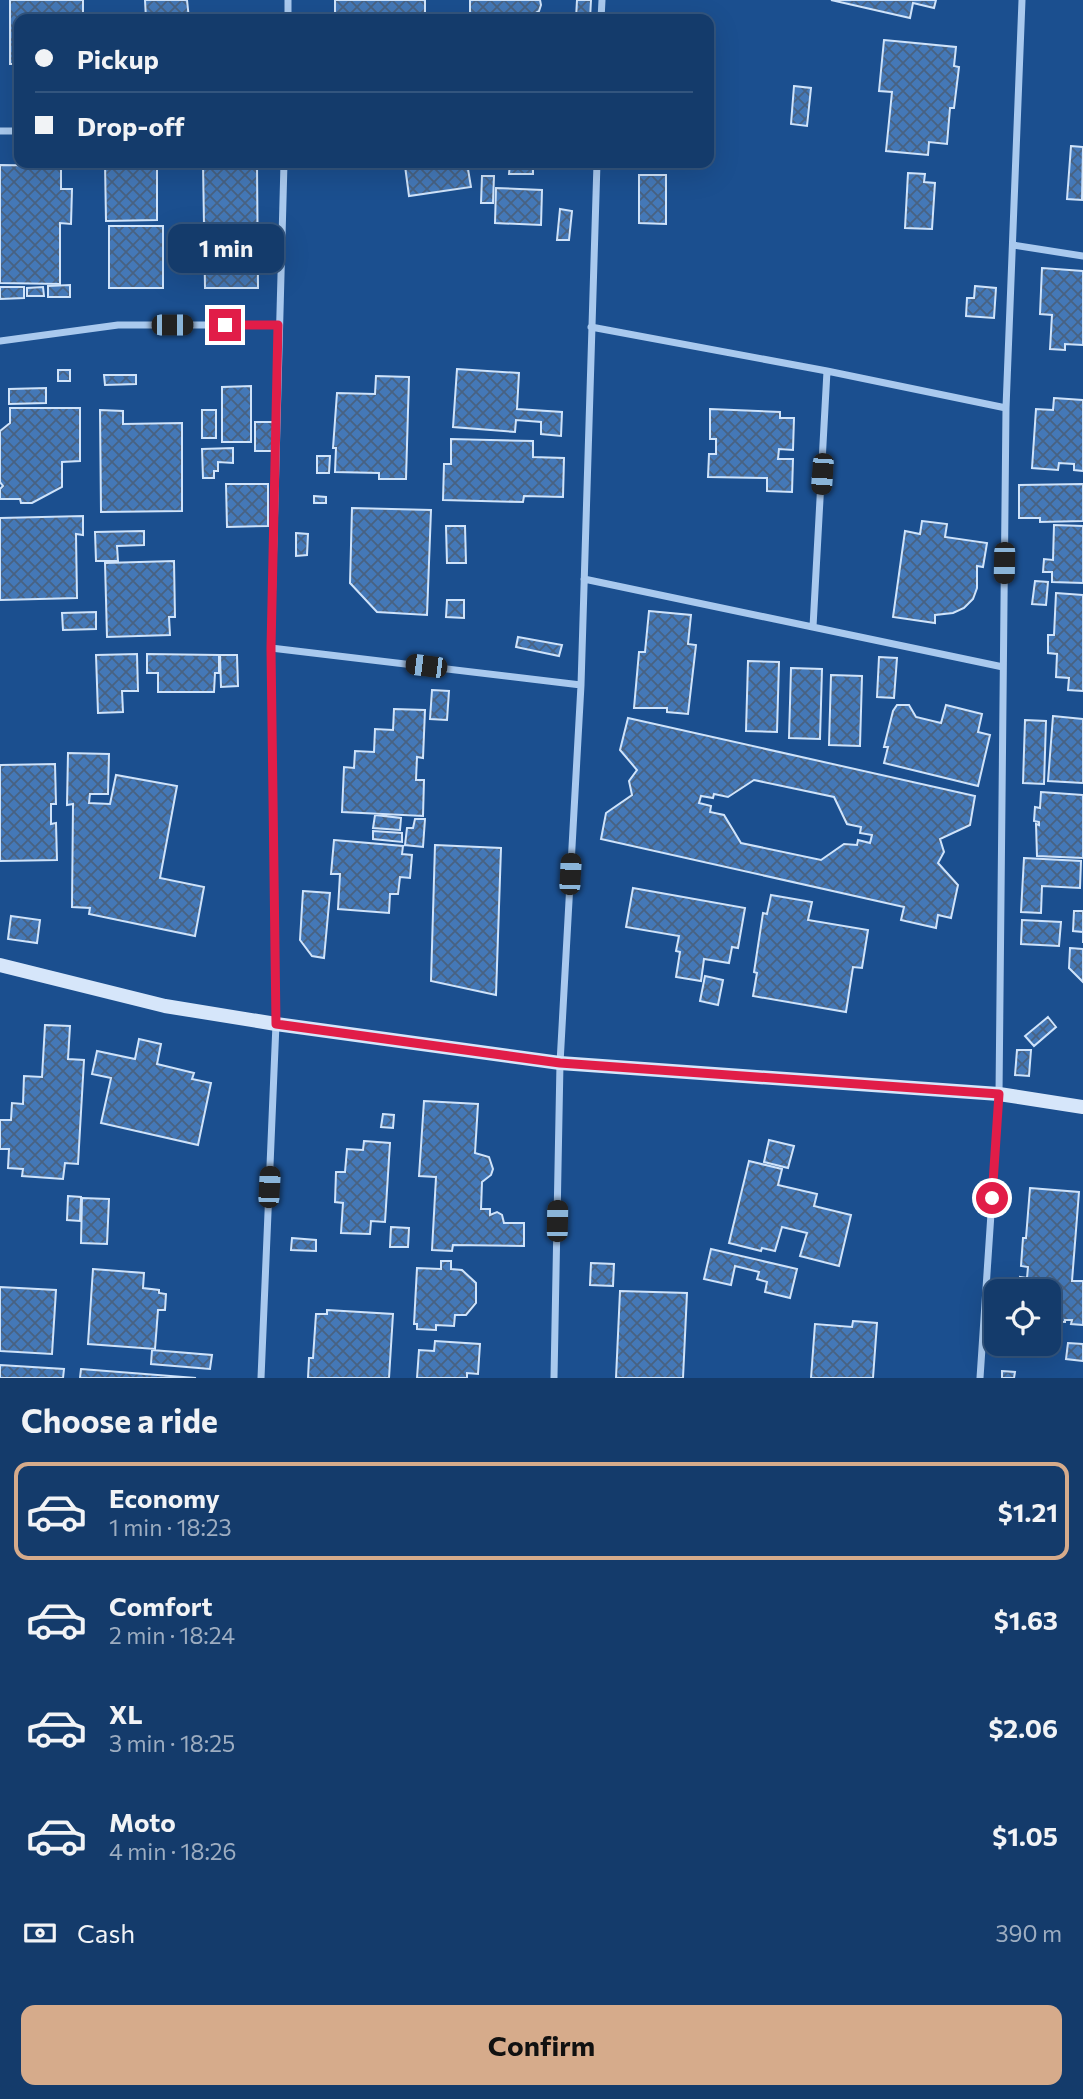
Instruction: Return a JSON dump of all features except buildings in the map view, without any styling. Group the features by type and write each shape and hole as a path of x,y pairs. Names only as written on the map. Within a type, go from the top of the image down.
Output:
{"street":[{"path":"980,1378 999,1094 1006,408 1022,0"},
{"path":"261,1378 276,1024 271,648 284,168"},
{"path":"554,1378 560,1063 580,685 597,168"},
{"path":"1013,246 1083,256"},
{"path":"0,341 118,325 278,325"},
{"path":"592,327 1006,408"},
{"path":"813,627 827,371"},
{"path":"584,579 1003,667"},
{"path":"271,648 580,685"},
{"path":"0,965 165,1006 560,1063 999,1094 1083,1107"}],"route":[{"path":"225,325 278,325 271,648 276,1024 560,1063 999,1094 992,1198"}]}
